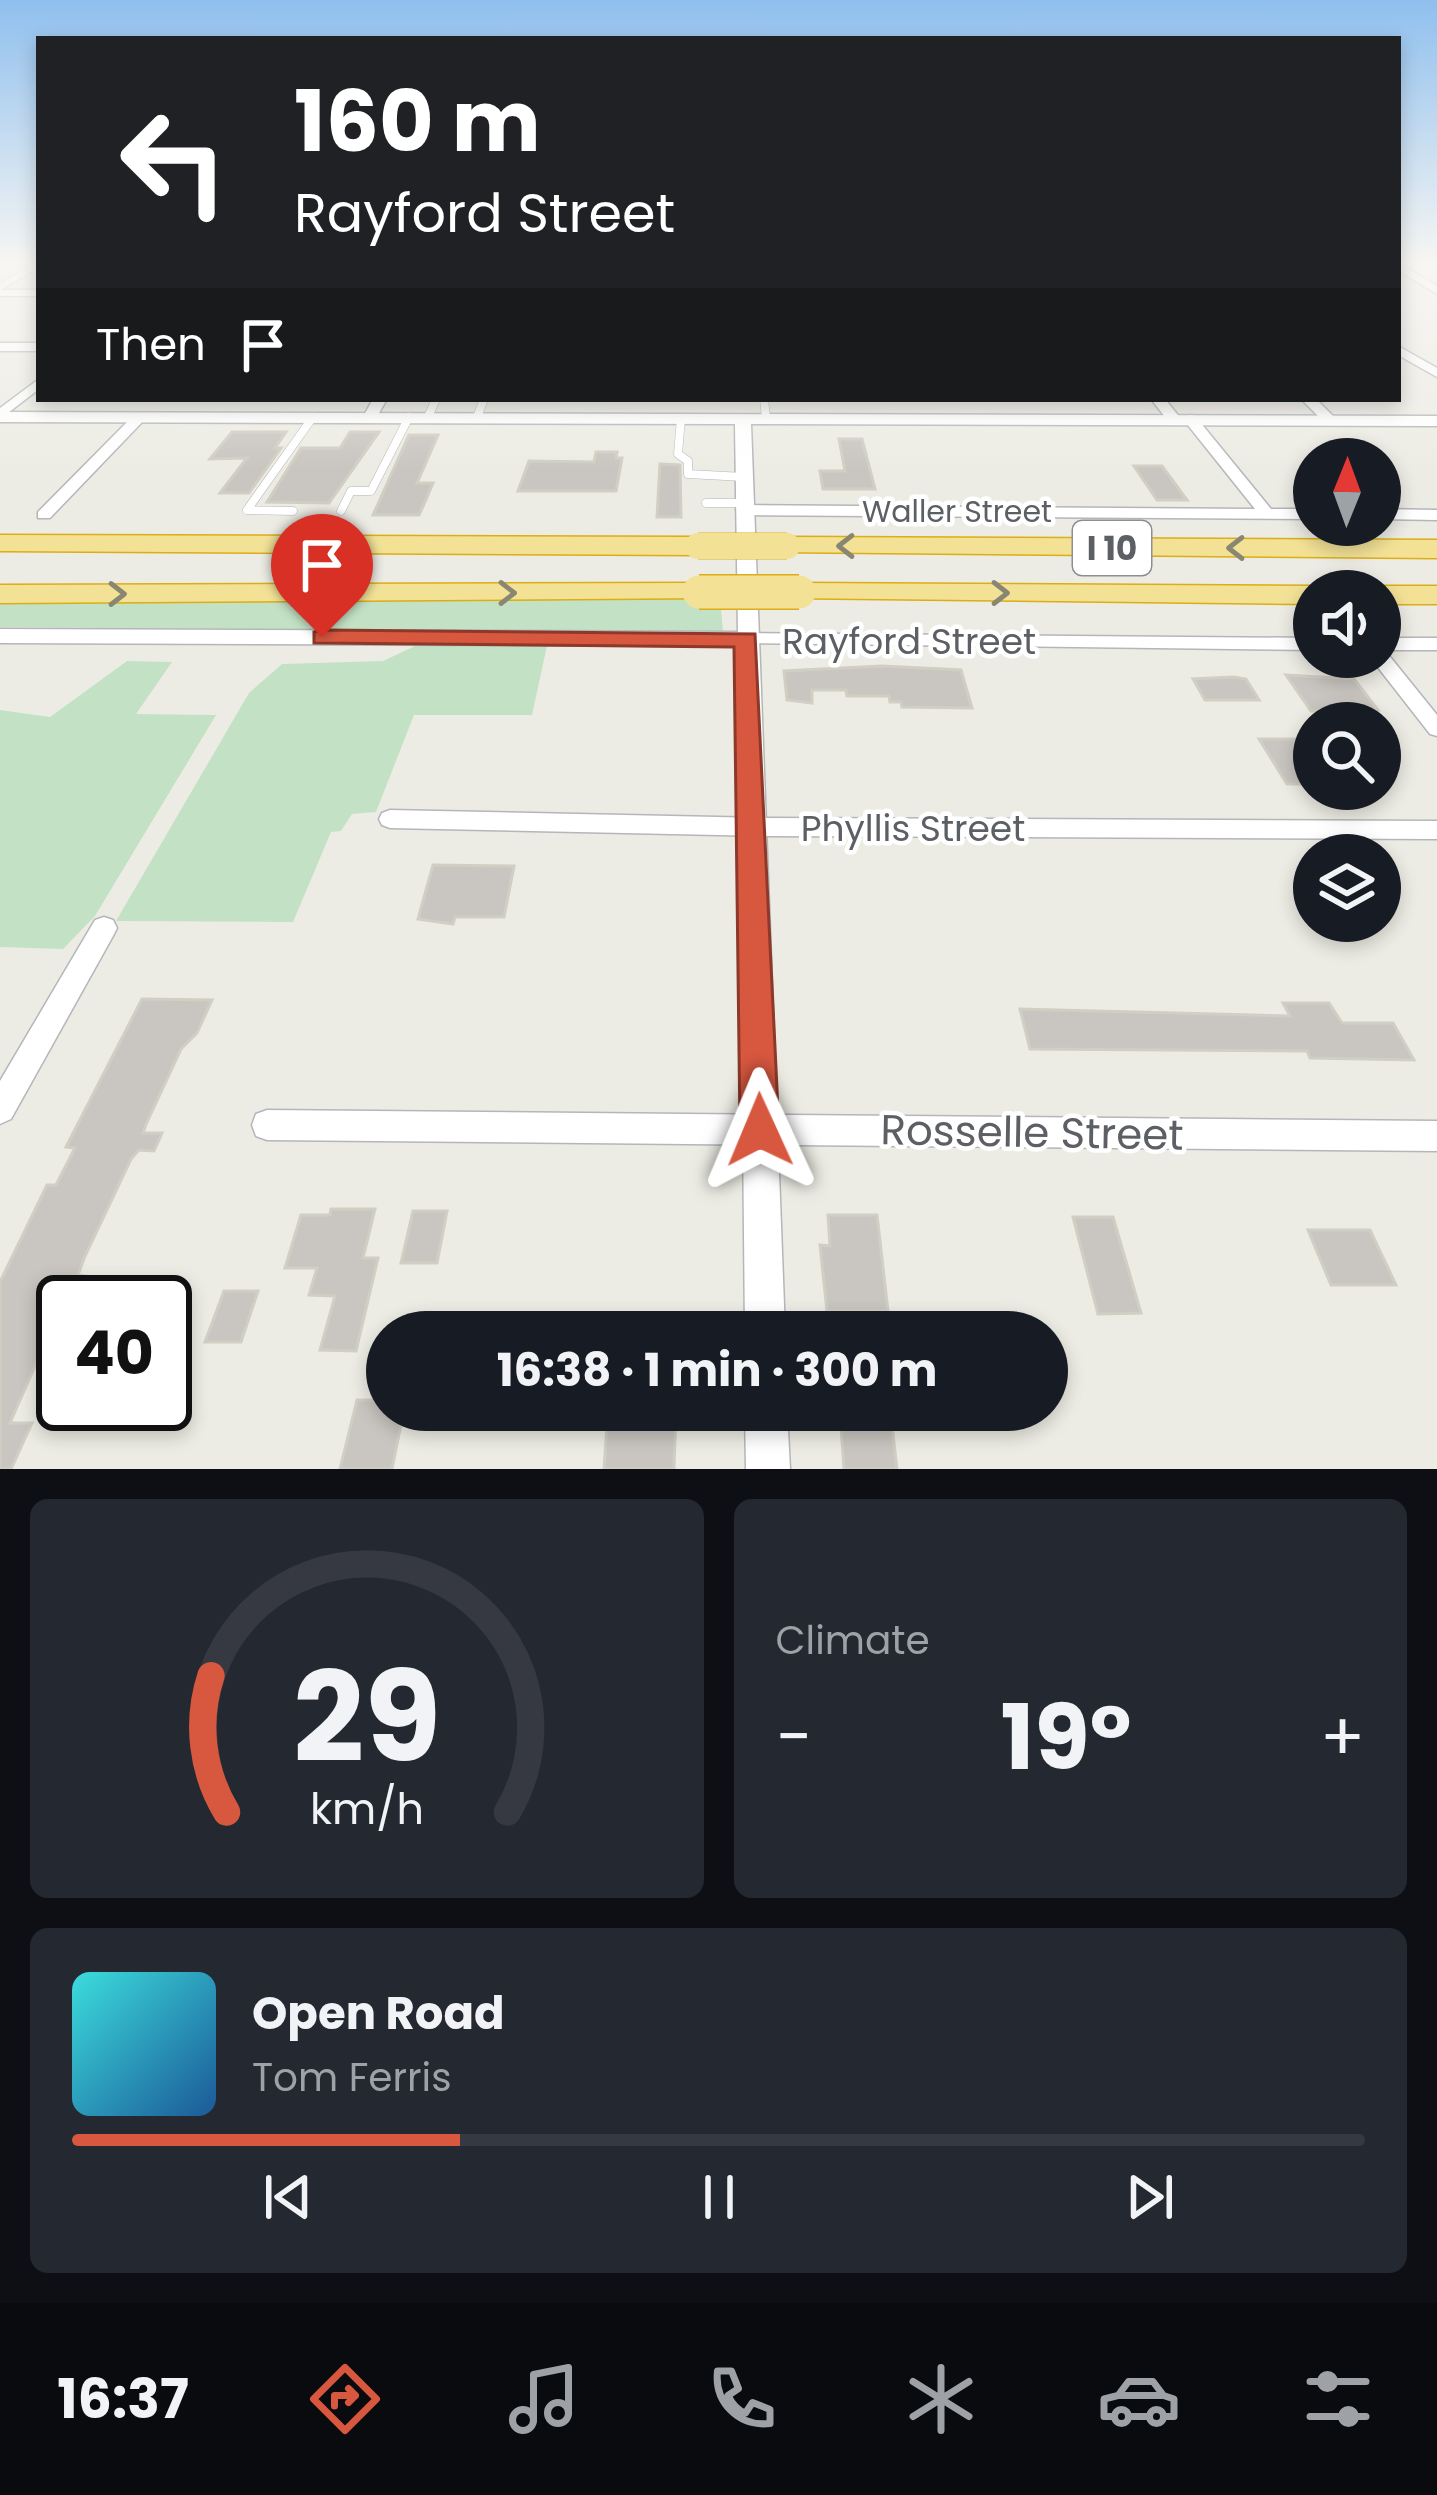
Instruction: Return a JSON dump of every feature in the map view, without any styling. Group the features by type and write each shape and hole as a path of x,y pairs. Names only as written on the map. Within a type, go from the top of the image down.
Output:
{"highway":[{"name":"I 10","path":"0,541 1437,549"},
{"name":"I 10","path":"11,594 1293,595"},
{"path":"1401,595 1437,596"}],"street":[{"path":"0,347 36,347"},
{"path":"1401,352 1437,373"},
{"path":"0,416 36,386"},
{"path":"370,417 378,402"},
{"path":"1162,402 1267,514"},
{"path":"1311,402 1330,420"},
{"path":"0,416 1001,415 1437,421"},
{"path":"44,515 140,417"},
{"path":"743,418 764,1311"},
{"name":"Waller Street","path":"744,507 1293,514"},
{"path":"1401,514 1437,514"},
{"name":"Rayford Street","path":"0,636 1293,644"},
{"path":"1401,644 1437,644"},
{"path":"1397,678 1437,729"},
{"name":"Phyllis Street","path":"390,820 1437,830"},
{"path":"0,1109 104,928"},
{"name":"Rosselle Street","path":"267,1125 1437,1136"},
{"path":"767,1431 768,1469"}],"lane":[{"path":"428,417 435,402"},
{"path":"477,417 483,402"},
{"path":"764,402 766,418"},
{"path":"293,511 248,510 313,417"},
{"path":"341,511 351,491 371,491 409,417"},
{"path":"681,418 679,454 688,461 688,474 744,477"},
{"path":"706,503 744,507"}],"green space":[{"path":"720,598 723,631 716,633 0,627 0,601"},
{"path":"415,646 547,646 532,715 414,715 376,812 352,814 341,831 331,832 293,922 116,921 249,693 282,664 383,661"},
{"path":"127,661 172,662 136,714 216,715 95,916 63,949 0,947 0,710 50,717"}],"building":[{"path":"232,432 286,432 275,448 281,448 249,493 220,493 247,458 210,459"},
{"path":"350,432 379,432 329,503 267,502 301,448 340,448"},
{"path":"409,435 438,435 417,483 433,483 425,502 419,515 373,515"},
{"path":"839,439 862,439 875,489 823,489 820,471 845,471"},
{"path":"596,452 617,452 616,458 622,458 616,491 518,491 529,461 594,462"},
{"path":"660,464 680,465 681,517 657,517"},
{"path":"1134,466 1162,466 1187,500 1157,500"},
{"path":"882,666 961,670 972,708 902,707 901,702 890,702 889,696 847,696 846,690 812,690 812,703 787,700 784,671"},
{"path":"1286,675 1354,679 1372,702 1305,702"},
{"path":"1193,679 1246,679 1259,700 1205,700"},
{"path":"1259,739 1293,739 1293,784 1287,784"},
{"path":"433,865 514,866 504,917 455,917 453,924 418,919"},
{"path":"142,999 212,1000 197,1033 181,1049 146,1124 143,1133 162,1133 154,1151 139,1150 131,1159 78,1275 36,1275 36,1364 10,1423 32,1423 11,1469 0,1469 0,1282 47,1185 56,1185 75,1148 66,1147"},
{"path":"1283,1003 1329,1003 1342,1023 1393,1023 1414,1060 1310,1058 1307,1051 1030,1049 1020,1009 1290,1016"},
{"path":"331,1209 375,1209 363,1258 378,1258 356,1351 320,1350 335,1296 309,1295 317,1268 285,1268 301,1215 330,1215"},
{"path":"413,1211 447,1211 437,1263 401,1263"},
{"path":"828,1215 877,1215 888,1311 827,1311 820,1245 830,1246"},
{"path":"1073,1217 1113,1217 1141,1313 1098,1314"},
{"path":"1308,1230 1370,1230 1396,1285 1331,1285"},
{"path":"224,1291 258,1291 241,1342 205,1342"},
{"path":"357,1400 366,1400 366,1431 400,1431 392,1469 340,1469"},
{"path":"607,1431 675,1431 674,1469 604,1469"},
{"path":"841,1431 893,1431 897,1469 844,1469"}],"route":[{"path":"322,637 746,639 760,1130"}]}
